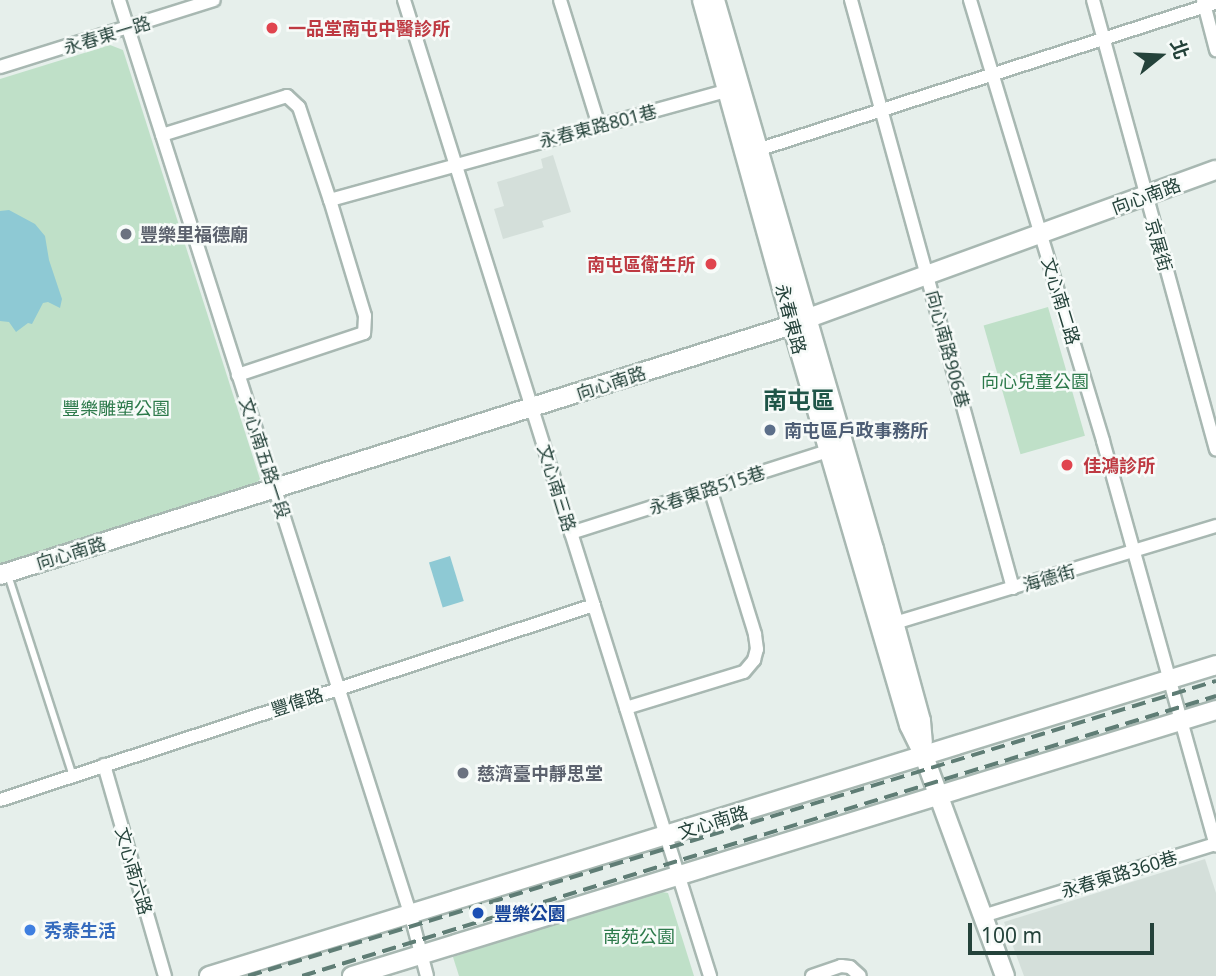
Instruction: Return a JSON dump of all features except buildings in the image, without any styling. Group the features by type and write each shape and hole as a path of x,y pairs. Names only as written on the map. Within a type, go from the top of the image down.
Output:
{"street":[{"name":"文心南五路一段","path":"120,0 411,916 420,955"},
{"name":"永春東一路","path":"0,67 129,29 214,0"},
{"name":"文心南三路","path":"404,0 710,976"},
{"path":"559,0 599,126"},
{"name":"永春東路","path":"702,0 734,89"},
{"name":"永春東路","path":"715,0 734,89 835,449 887,625 921,721 924,756 1005,976"},
{"name":"向心南路906巷","path":"851,0 1013,588"},
{"name":"文心南二路","path":"970,0 1041,234 1216,845"},
{"name":"京展街","path":"1093,0 1216,449"},
{"path":"751,152 1208,3 1216,50"},
{"name":"永春東路801巷","path":"330,200 734,89"},
{"path":"162,135 287,96 299,107 330,200 365,316 364,334 238,375"},
{"name":"向心南路","path":"4,574 799,322 1216,170"},
{"name":"永春東路515巷","path":"571,533 835,449"},
{"path":"626,708 744,672 754,660 757,649 755,634 710,489"},
{"name":"海德街","path":"887,625 1216,526"},
{"name":"豐偉路","path":"0,800 594,606"},
{"name":"文心南路","path":"209,976 411,916 1216,665"},
{"path":"352,976 1216,710"},
{"name":"文心南六路","path":"104,765 165,976"},
{"name":"永春東路360巷","path":"983,916 1216,845"},
{"path":"420,955 427,976"},
{"path":"811,976 841,966 850,967 860,976"}],"lane":[{"path":"4,574 73,776"}],"shaded area":[{"path":"553,155 571,212 542,221 544,227 503,239 494,209 504,206 497,182 543,168 541,159"},
{"path":"1205,859 1216,893 1216,976 1024,976 1004,922"}],"green space":[{"name":"豐樂雕塑公園","path":"110,45 123,50 260,479 253,487 0,565 0,79"},
{"name":"向心兒童公園","path":"1048,307 1085,436 1021,454 984,325"},
{"name":"南苑公園","path":"651,890 668,893 694,976 459,976 453,957"}],"water":[{"path":"9,210 35,224 45,236 49,260 62,299 60,308 48,302 43,303 32,324 28,323 16,332 9,322 0,321 0,211"},
{"path":"450,556 464,601 443,607 429,562"}],"railway":[{"path":"248,976 1216,681"},
{"path":"302,976 1216,696"}],"place":[{"name":"一品堂南屯中醫診所","path":"272,28"},
{"name":"豐樂里福德廟","path":"126,234"},
{"name":"南屯區衛生所","path":"711,264"},
{"name":"南屯區戶政事務所","path":"770,430"},
{"name":"佳鴻診所","path":"1067,465"},
{"name":"慈濟臺中靜思堂","path":"463,773"},
{"name":"豐樂公園","path":"478,913"},
{"name":"秀泰生活","path":"30,930"}],"district":[{"name":"南屯區","path":"799,400"}]}
